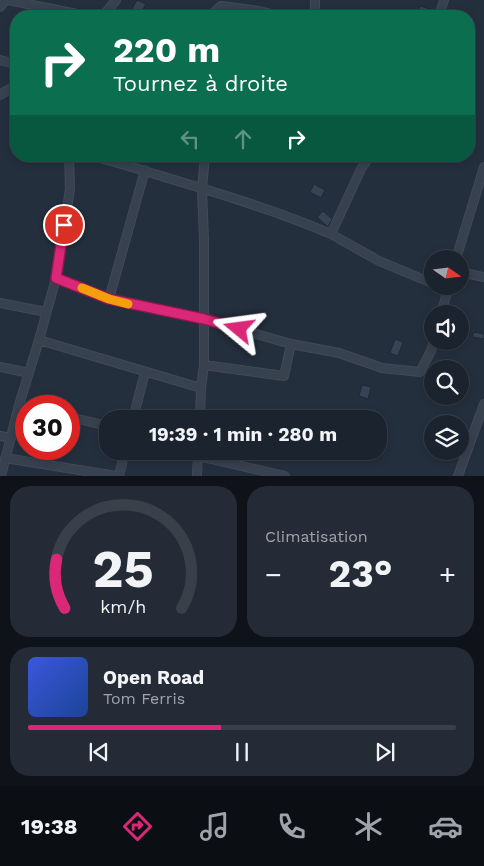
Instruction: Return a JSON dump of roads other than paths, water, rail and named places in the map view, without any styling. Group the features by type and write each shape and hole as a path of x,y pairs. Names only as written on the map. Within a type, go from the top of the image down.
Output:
{"street":[{"path":"0,7 7,0 57,10"},
{"path":"108,10 116,0"},
{"path":"217,10 221,6 251,10"},
{"path":"25,395 29,373 56,278 70,189 69,162"},
{"path":"115,162 302,221 331,234 379,261 424,280"},
{"path":"200,410 204,365 202,188 204,162"},
{"path":"331,234 366,162"},
{"path":"459,250 484,167"},
{"path":"109,299 145,170"},
{"path":"469,274 484,277"},
{"path":"56,278 109,299 204,319 291,344 340,353 382,368 420,372 431,350"},
{"path":"0,303 46,312"},
{"path":"39,340 201,388"},
{"path":"204,365 284,376 291,344"},
{"path":"0,367 29,373"},
{"path":"136,410 145,372"},
{"path":"458,476 484,404"},
{"path":"80,420 99,424"},
{"path":"1,476 15,427"},
{"path":"0,436 11,438"},
{"path":"6,458 117,476 122,460"},
{"path":"197,476 198,460"},
{"path":"222,460 285,476"}]}
